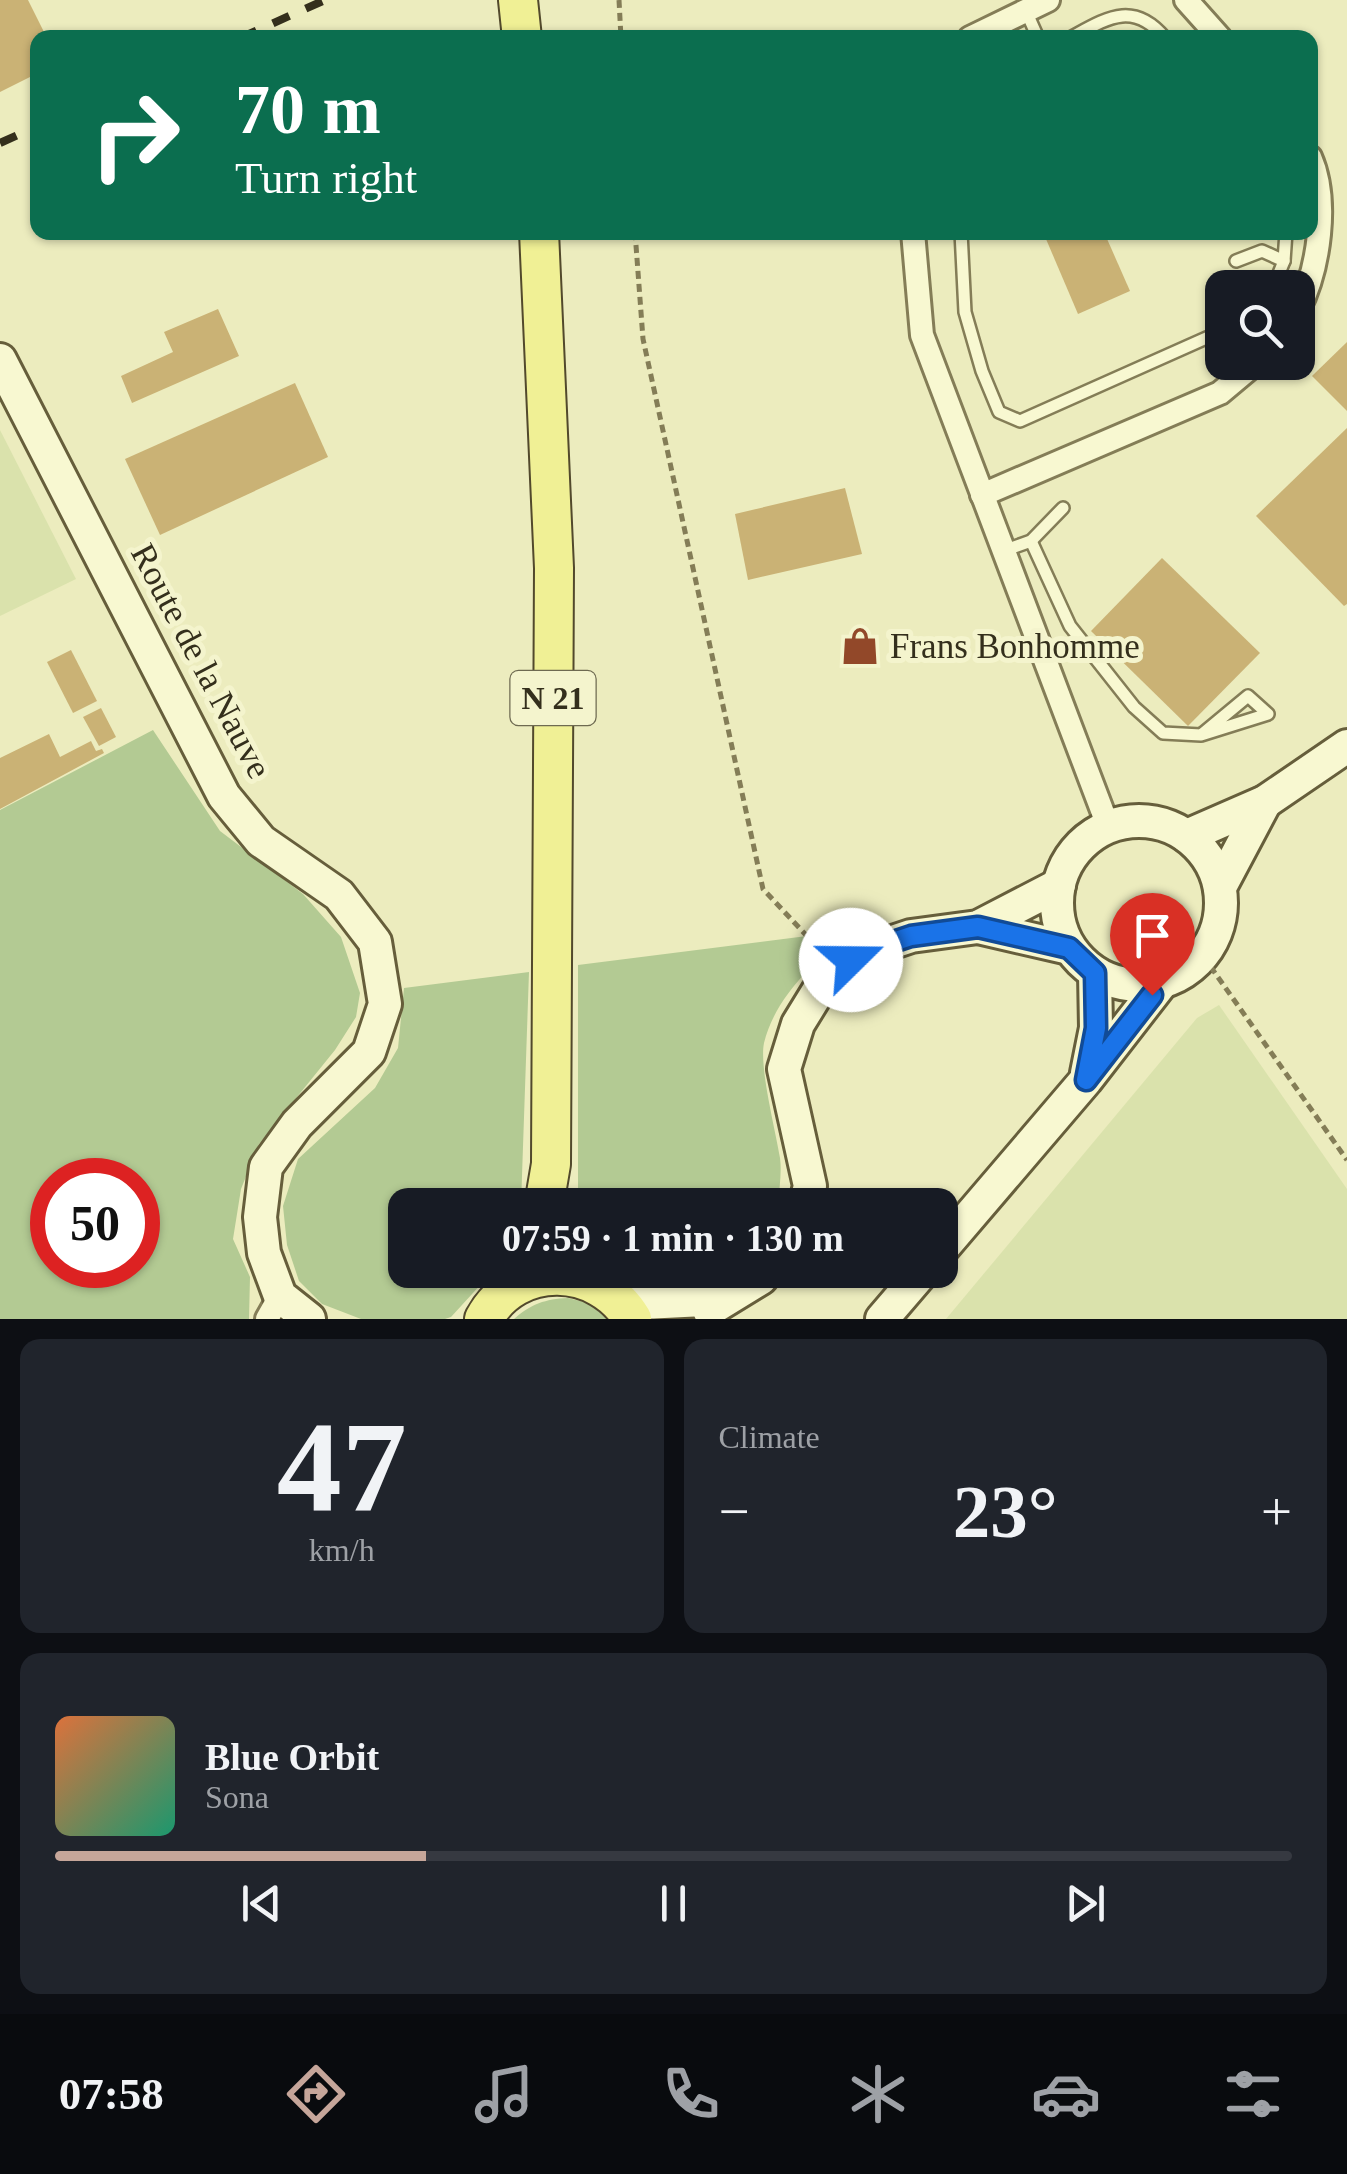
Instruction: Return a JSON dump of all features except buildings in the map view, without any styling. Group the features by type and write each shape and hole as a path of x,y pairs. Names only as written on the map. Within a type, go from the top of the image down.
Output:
{"main road":[{"path":"518,0 521,30"},
{"name":"N 21","path":"539,240 554,568 551,1164 547,1188"},
{"name":"Route de la Nauve","path":"0,360 224,796 261,841 339,895 375,942 385,1004 370,1052 296,1124 266,1167 260,1217 274,1308 309,1319"},
{"path":"1187,836 1265,802 1347,746"},
{"path":"1220,887 1265,802"},
{"path":"1135,821 1162,824 1187,836 1214,867 1220,887 1221,911 1215,935 1202,956 1184,972 1162,982 1139,986 1095,973 1069,948 1060,928 1059,885 1068,861 1086,840 1108,826 1135,821"},
{"path":"809,1188 784,1069 798,1024 824,980 875,948 911,936 978,927 1059,885"},
{"path":"978,927 1069,948"},
{"path":"1086,1080 1096,1028 1095,973"},
{"path":"958,1230 1086,1080 1162,982"},
{"name":"N 21","path":"551,1164 557,1188"},
{"path":"484,1319 511,1288"},
{"path":"604,1288 628,1312 724,1299"},
{"path":"697,1319 743,1288"},
{"path":"882,1319 909,1288"}],"street":[{"path":"987,30 1048,0"},
{"path":"1186,0 1213,30"},
{"path":"1310,270 1321,231 1318,200"},
{"path":"914,240 922,335 1108,826"},
{"path":"982,495 1220,392 1235,380"}],"lane":[{"path":"1026,11 1034,30"},
{"path":"1084,30 1108,17 1125,14 1152,22 1158,30"},
{"path":"962,240 964,312 982,371 998,412 1020,421 1205,339"},
{"path":"1280,270 1285,240"},
{"path":"1236,262 1262,251 1284,261"},
{"path":"1003,551 1031,541 1063,508"},
{"path":"1031,541 1070,626 1134,708 1163,732 1201,736 1268,714 1248,696 1201,736"}],"path":[{"path":"619,0 621,30"},
{"path":"636,240 642,339 762,890 839,969"},
{"path":"1202,956 1347,1160"}],"green space":[{"path":"0,430 76,579 0,616"},
{"path":"153,730 220,831 303,894 341,937 360,993 356,1017 335,1050 259,1144 241,1189 233,1239 250,1277 249,1319 0,1319 0,810"},
{"path":"846,931 787,996 764,1043 766,1083 781,1164 779,1188 578,1188 578,965"},
{"path":"529,972 522,1188 388,1188 388,1288 478,1288 445,1319 361,1319 322,1304 299,1281 287,1245 283,1206 298,1159 375,1088 398,1048 404,988"},
{"path":"1219,1005 1347,1189 1347,1319 946,1319 1197,1018"},
{"path":"568,1298 588,1303 608,1319 514,1319 539,1303"}],"railway":[{"path":"258,30 325,0"},
{"path":"0,143 30,130"}],"place":[{"name":"Frans Bonhomme","path":"860,646"}],"route":[{"path":"851,960 911,936 978,927 1069,948 1095,973 1096,1028 1086,1080 1152,995"}]}
